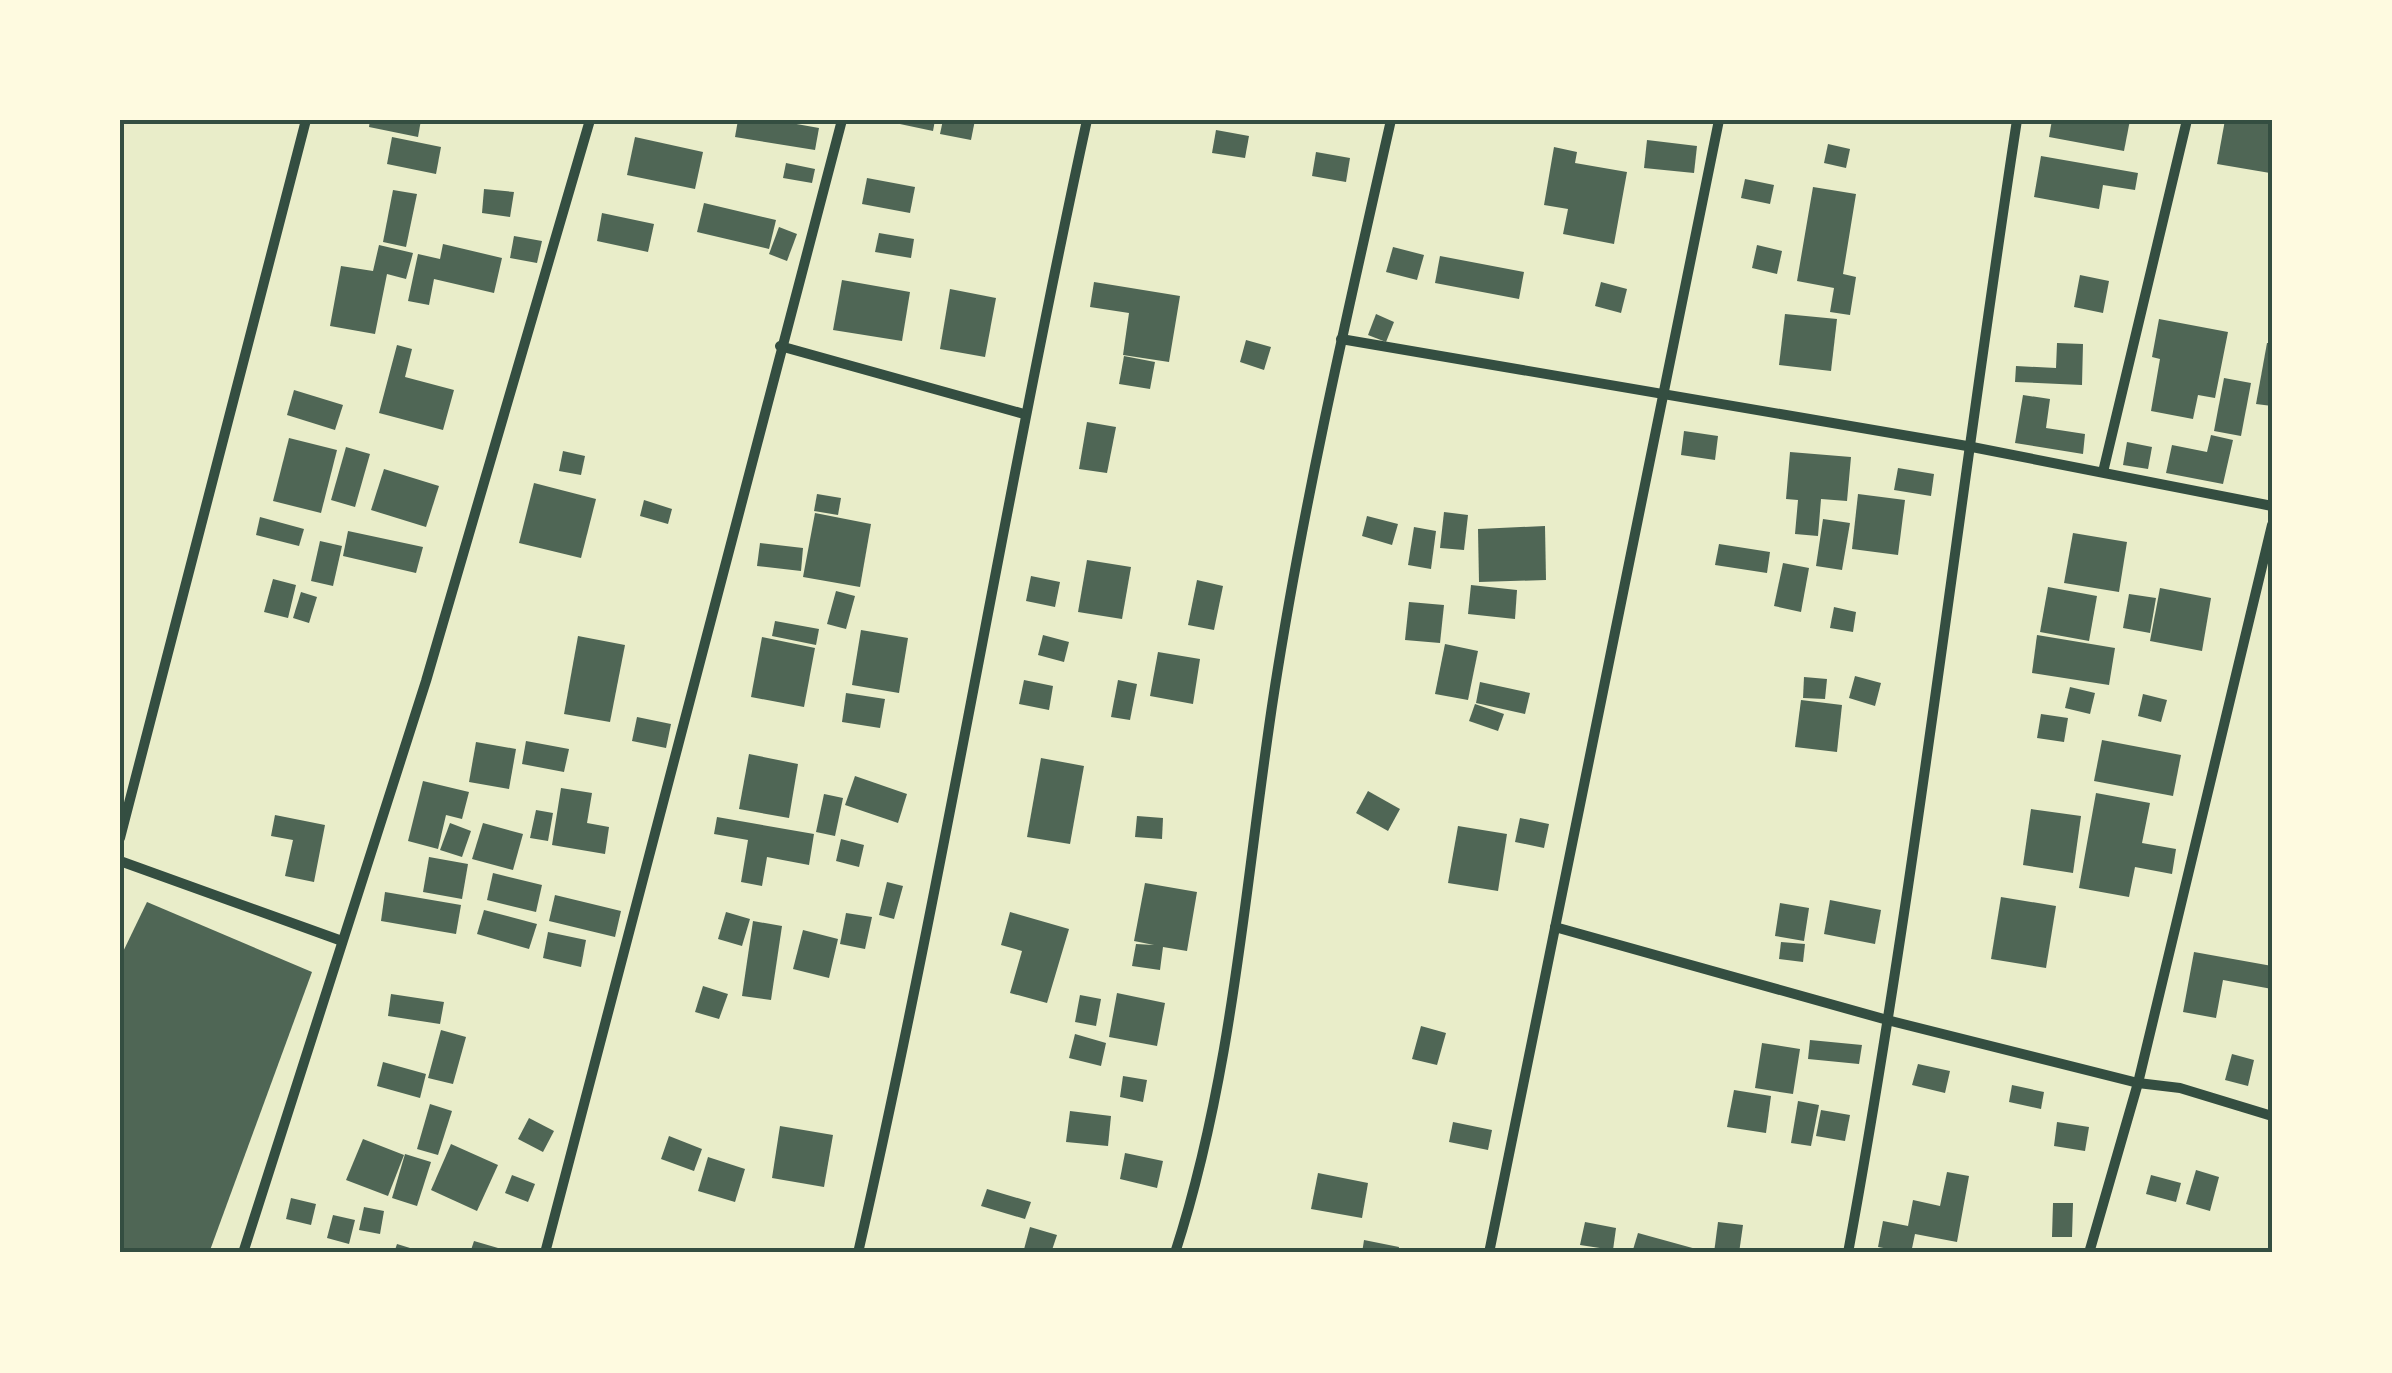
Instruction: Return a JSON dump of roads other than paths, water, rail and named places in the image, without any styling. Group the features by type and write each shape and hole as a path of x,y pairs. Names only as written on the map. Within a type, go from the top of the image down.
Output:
{"street":[{"path":"120,838 122,818 306,120"},
{"path":"243,1253 426,681 590,120"},
{"path":"545,1253 842,120"},
{"path":"858,1253 909,1021 1024,414 1087,120"},
{"path":"1175,1253 1196,1188 1234,1004 1286,616 1391,120"},
{"path":"1490,1253 1719,120"},
{"path":"1848,1253 1891,1022 1967,446 2017,120"},
{"path":"2103,472 2186,120"},
{"path":"1342,339 1662,391 2272,506"},
{"path":"780,346 1024,414"},
{"path":"2089,1253 2138,1083 2272,525"},
{"path":"120,861 342,941"},
{"path":"1555,927 1891,1022 2138,1083 2180,1088 2272,1116"}]}
